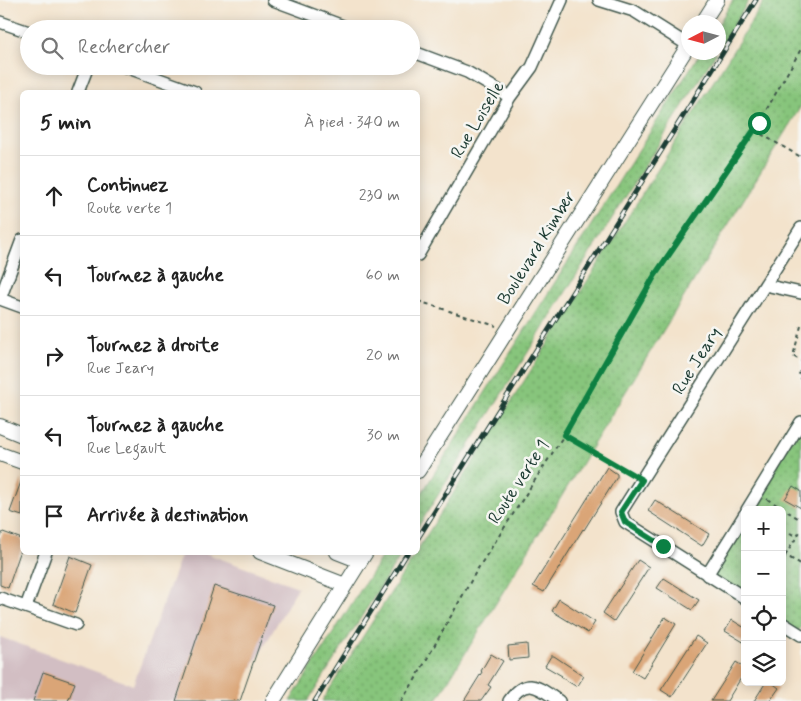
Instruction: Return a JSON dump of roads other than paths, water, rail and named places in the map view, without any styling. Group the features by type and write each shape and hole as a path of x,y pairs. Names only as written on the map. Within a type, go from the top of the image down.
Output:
{"street":[{"path":"273,0 327,20"},
{"name":"Rue Loiselle","path":"420,252 510,97 532,68 562,0"},
{"path":"599,0 634,12 681,41"},
{"path":"707,15 717,0"},
{"path":"0,22 20,29"},
{"path":"420,54 467,72 510,97"},
{"name":"Boulevard Kimber","path":"420,469 681,56"},
{"path":"79,90 85,75"},
{"path":"148,75 189,90"},
{"name":"Rue Jeary","path":"707,575 625,522 621,512 801,228"},
{"path":"20,245 0,299 20,306"},
{"path":"765,285 801,293"},
{"path":"750,506 801,422"},
{"path":"0,426 20,433"},
{"path":"0,454 20,461"},
{"path":"741,520 707,575 742,596"},
{"path":"26,607 45,555"},
{"path":"268,555 346,585"},
{"path":"273,701 363,557"},
{"path":"0,598 76,625"},
{"path":"786,626 800,631"},
{"path":"509,701 520,689 528,686 537,687 559,701"}],"railway":[{"path":"420,535 756,0"},
{"path":"315,701 406,555"}]}
